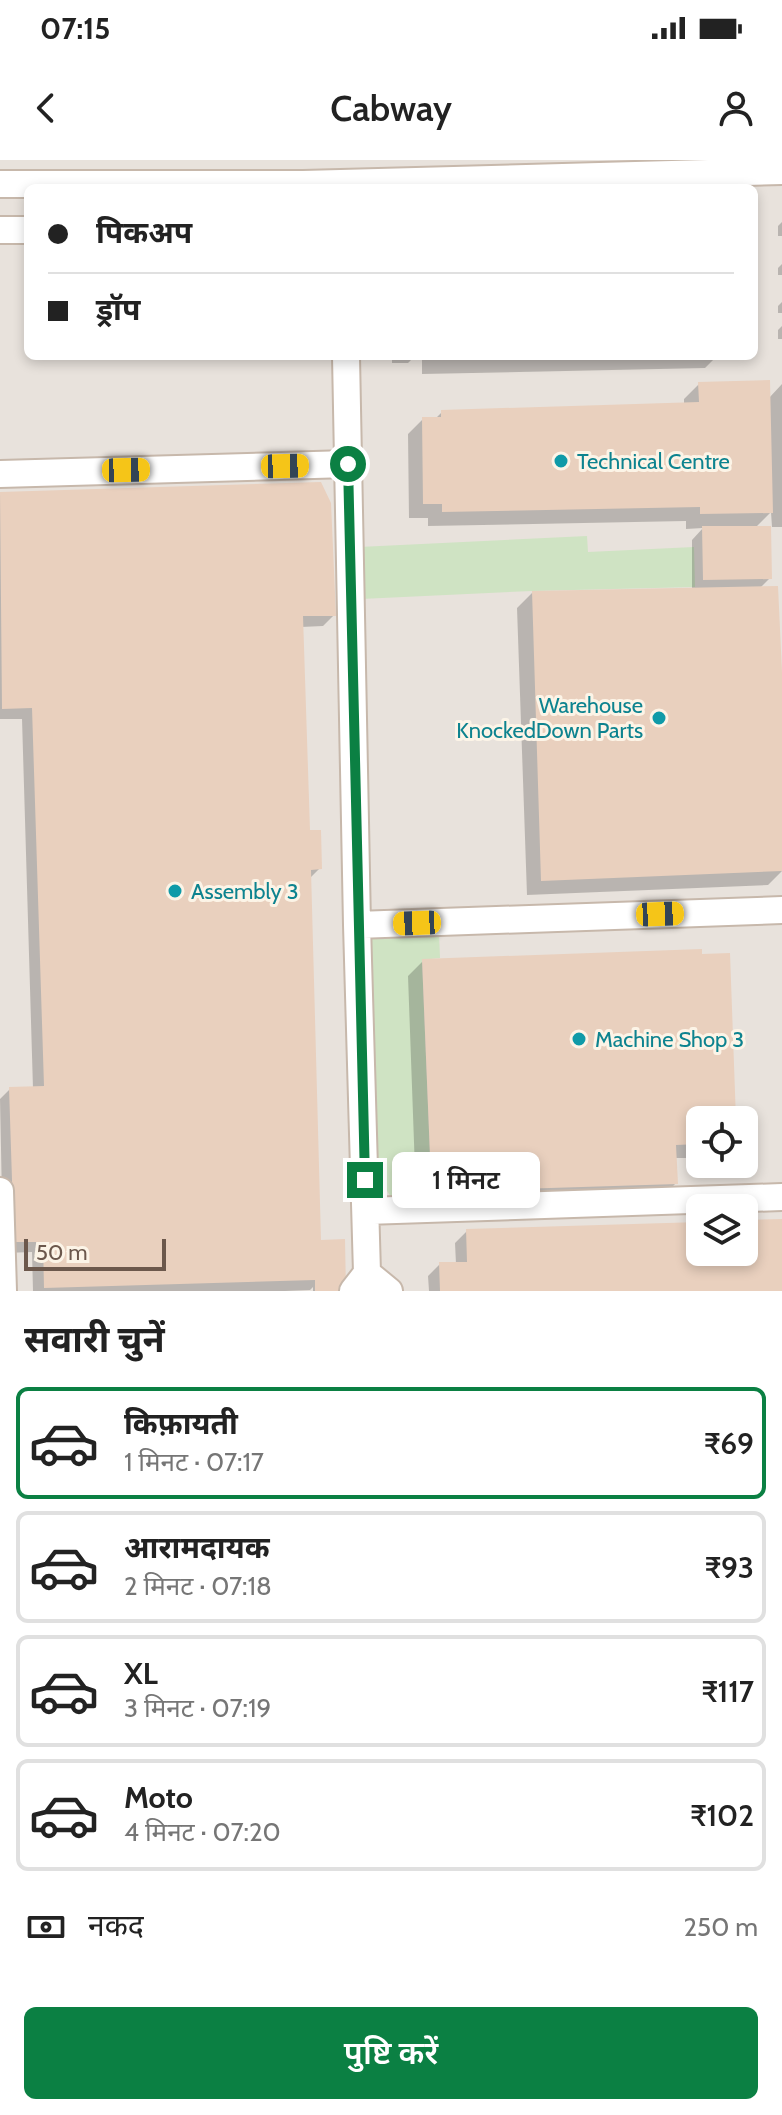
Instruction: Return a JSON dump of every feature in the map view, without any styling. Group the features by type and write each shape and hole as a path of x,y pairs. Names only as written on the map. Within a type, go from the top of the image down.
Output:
{"lane":[{"path":"338,184 782,171"},
{"path":"371,184 385,181"},
{"path":"0,184 24,184"},
{"path":"0,230 24,230"},
{"path":"346,360 366,1211 360,1282 389,1291"},
{"path":"0,474 348,464"},
{"path":"357,925 782,910"},
{"path":"0,1191 3,1291"},
{"path":"366,1211 782,1197"}],"shaded area":[{"path":"0,160 782,160 782,1291 0,1291"}],"green space":[{"path":"587,536 588,552 694,547 695,587 361,599 359,547"},
{"path":"439,933 440,958 422,960 430,1155 447,1155 447,1195 391,1197 378,1177 369,936"}],"building":[{"name":"Technical Centre","path":"770,380 773,513 700,514 700,507 442,512 442,504 423,504 422,417 441,417 441,410 699,402 698,382"},
{"name":"Assembly 3","path":"321,482 331,503 336,616 303,616 310,830 321,830 322,869 311,870 321,1240 345,1239 346,1291 315,1291 315,1280 44,1288 43,1242 14,1242 9,1087 44,1086 32,708 2,709 0,492"},
{"path":"702,526 771,526 772,579 703,580"},
{"name":"Warehouse KnockedDown Parts","path":"778,586 782,672 782,871 541,881 532,591"},
{"name":"Machine Shop 3","path":"702,949 702,954 730,953 735,1106 686,1106 686,1145 676,1145 678,1184 518,1189 517,1152 430,1156 422,959"},
{"path":"782,1219 782,1291 440,1291 439,1262 467,1262 466,1229 686,1222 686,1266 758,1266 758,1220"}],"place":[{"name":"Technical Centre","path":"561,461"},
{"name":"Warehouse KnockedDown Parts","path":"659,718"},
{"name":"Assembly 3","path":"175,891"},
{"name":"Machine Shop 3","path":"579,1039"}],"route":[{"path":"348,464 365,1180"}]}
